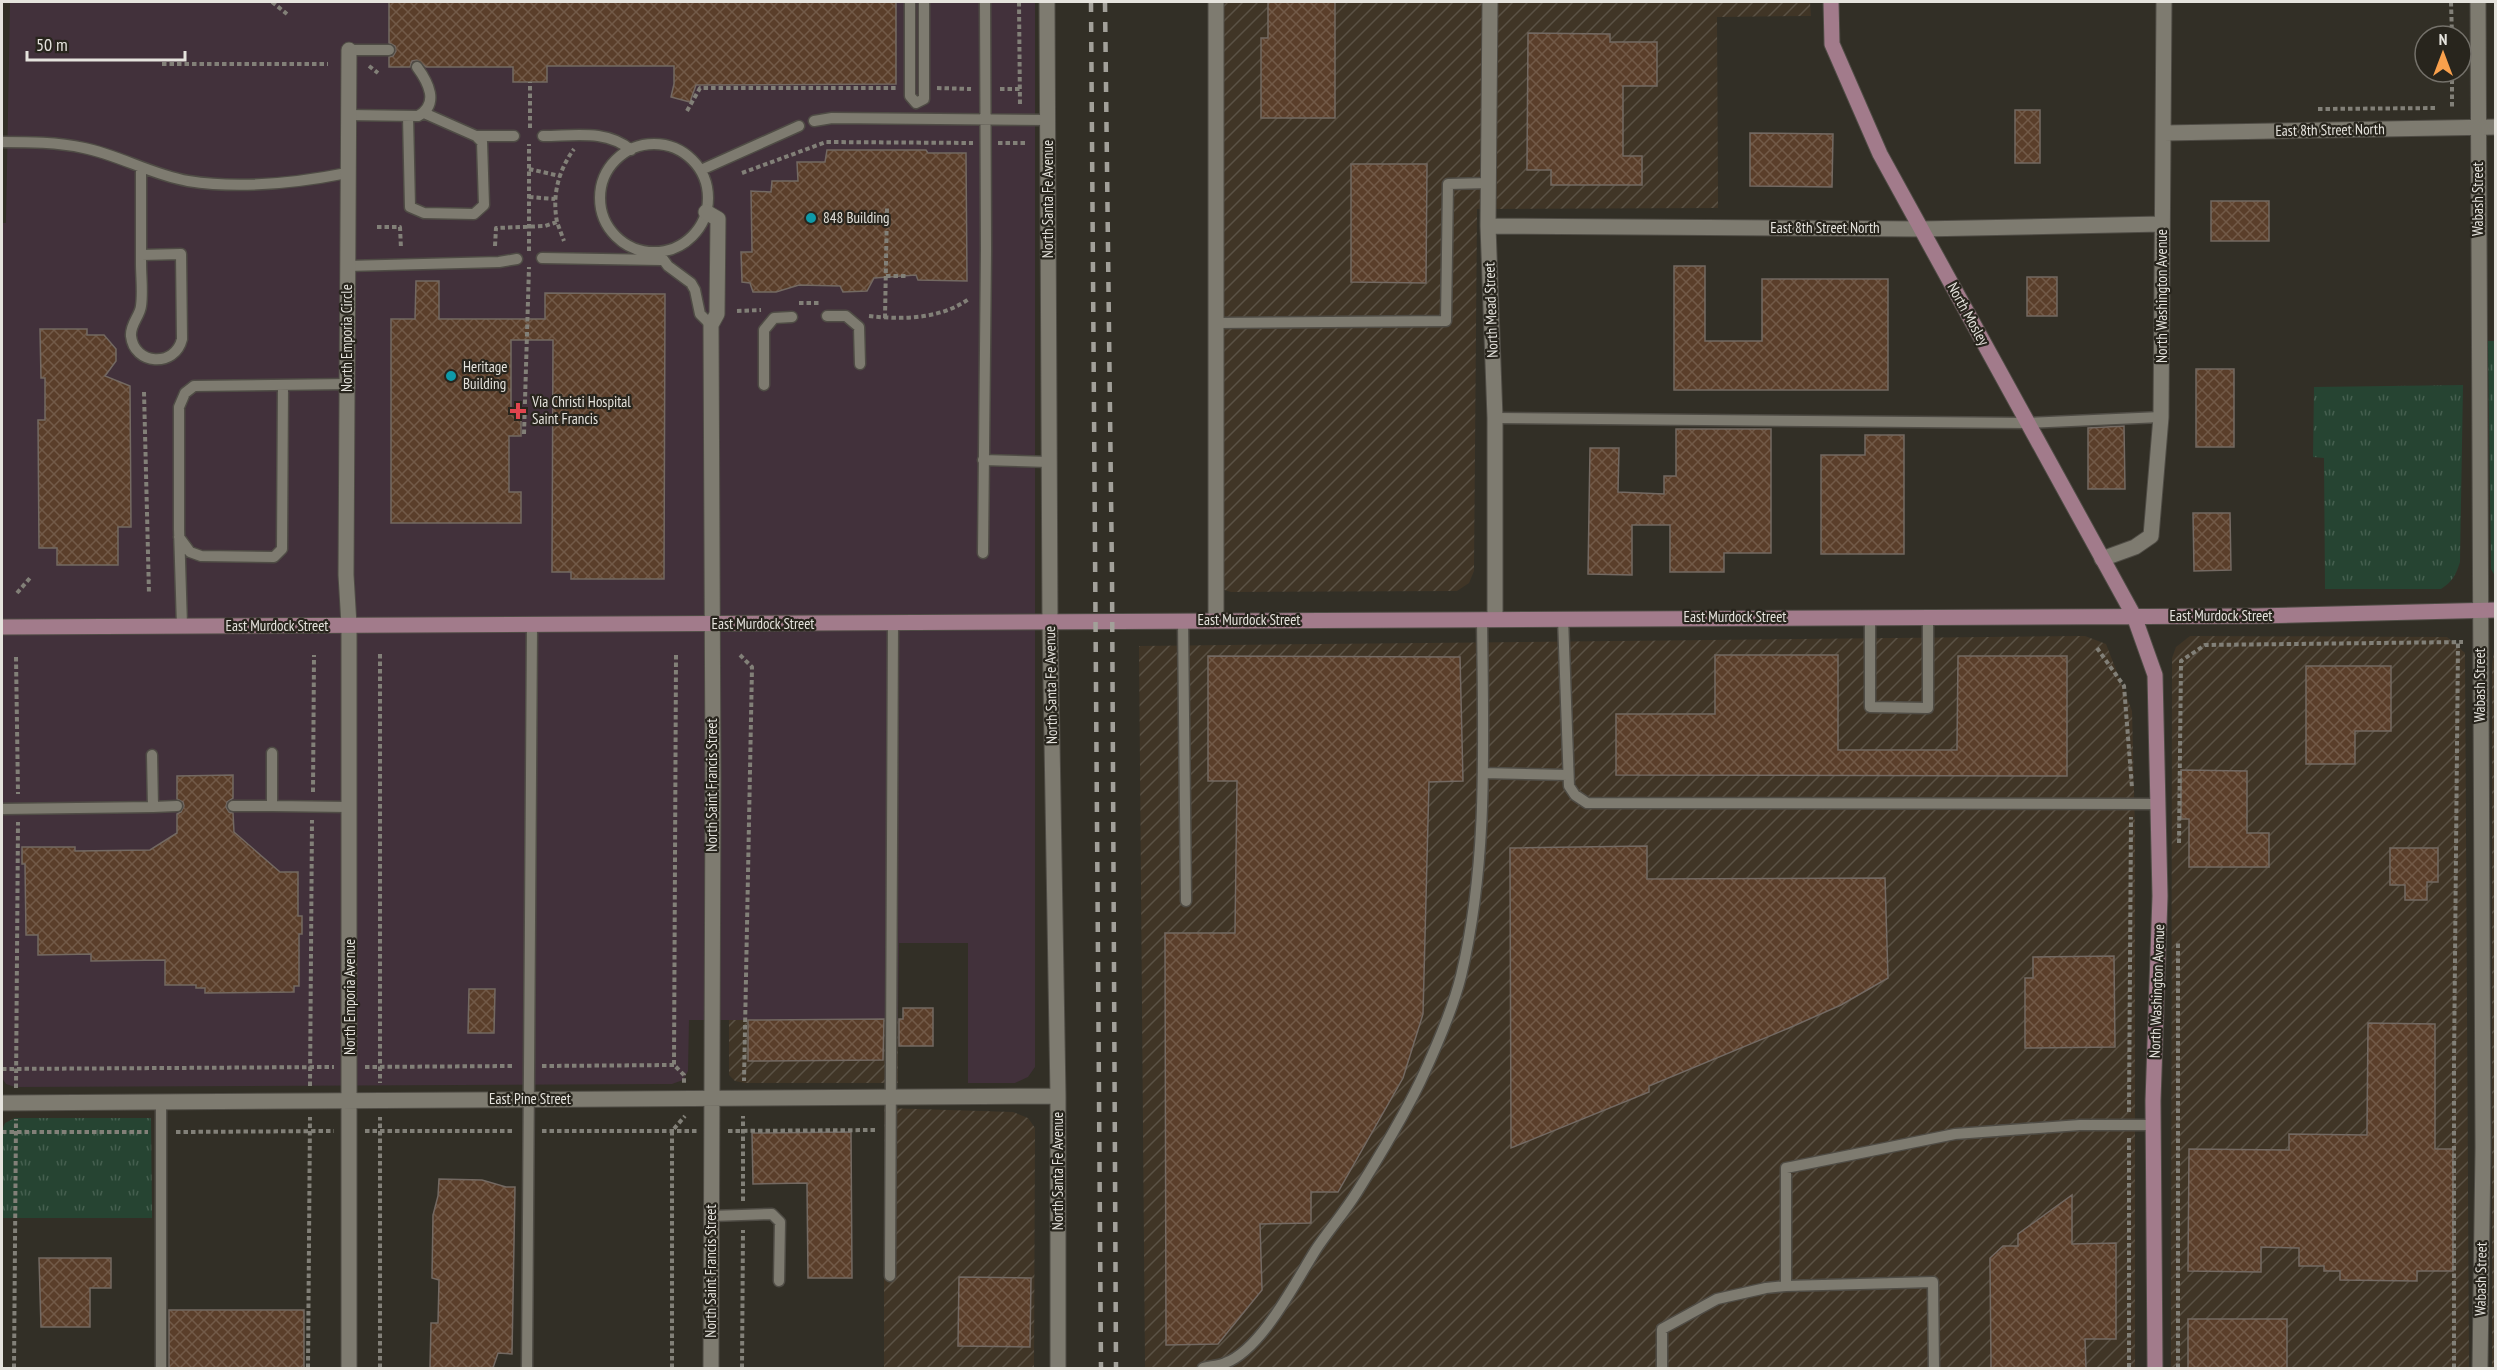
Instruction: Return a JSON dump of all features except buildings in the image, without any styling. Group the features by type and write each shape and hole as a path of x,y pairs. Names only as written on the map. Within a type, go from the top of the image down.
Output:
{"street":[{"name":"North Santa Fe Avenue","path":"1047,2 1050,622 1058,1096 1058,1368"},
{"path":"1216,2 1216,620"},
{"name":"North Mead Street","path":"1488,618 1495,418 1488,226 1490,2"},
{"name":"North Mosley","path":"1832,2 1832,44 1880,154 2134,616"},
{"name":"North Washington Avenue","path":"2102,558 2135,547 2151,536 2161,417 2164,2"},
{"name":"Wabash Street","path":"2478,2 2478,128 2488,611 2480,643 2483,1147 2480,1368"},
{"name":"North Emporia Circle","path":"349,50 346,575 349,625"},
{"name":"East 8th Street North","path":"2163,133 2496,127"},
{"name":"North Saint Francis Street","path":"706,212 718,219 717,314 711,325 713,778 711,1368"},
{"name":"East 8th Street North","path":"1488,226 1921,229 2162,224"},
{"name":"East Murdock Street","path":"2,627 2134,616 2488,611"},
{"name":"North Washington Avenue","path":"2134,616 2155,675 2160,896 2153,1125 2155,1368"},
{"name":"North Emporia Avenue","path":"349,625 349,1368"},
{"name":"East Pine Street","path":"9,1103 1058,1096"}],"lane":[{"path":"982,553 985,2"},
{"path":"910,3 924,3 924,99 918,103 910,99 910,3"},
{"path":"349,50 389,50"},
{"path":"348,115 418,116 424,113 431,102 431,94 425,78 417,67"},
{"path":"918,103 918,119"},
{"path":"408,116 410,207 424,213 474,214 484,205 482,142 476,136 424,113"},
{"path":"814,121 832,118 1048,120"},
{"path":"700,170 799,126"},
{"path":"476,136 514,136"},
{"path":"543,136 605,136 621,142 630,150"},
{"path":"2,142 42,142 84,148 187,181 275,184 309,181 347,173"},
{"path":"542,258 660,256 692,238 706,212 707,187 700,170 689,156 672,147 654,144 630,150 621,155 609,168 602,183 600,200 603,217 612,232 624,243 660,256 691,283 695,290 700,314 711,325"},
{"path":"141,166 141,255 141,308 132,325 131,336 139,352 150,358 162,359 172,356 180,348 182,339 181,254 141,255"},
{"path":"1216,323 1446,321 1448,184 1489,183"},
{"path":"347,266 499,262 518,258"},
{"path":"827,316 846,316 860,327 860,364"},
{"path":"764,385 764,330 774,318 792,317"},
{"path":"182,626 179,407 185,393 194,386 347,384"},
{"path":"179,537 190,552 201,556 274,557 282,549 283,385"},
{"path":"1495,418 2027,423 2161,417"},
{"path":"983,460 1049,462"},
{"path":"1870,617 1870,707 1928,708 1928,617"},
{"path":"1203,1368 1225,1363 1238,1356 1260,1335 1282,1304 1316,1249 1357,1193 1419,1084 1443,1029 1460,978 1470,935 1475,899 1483,773 1488,618"},
{"path":"1563,618 1569,786 1575,795 1587,803 2158,804"},
{"path":"1183,621 1186,901"},
{"path":"890,1276 893,623"},
{"path":"527,1368 532,625"},
{"path":"272,753 272,806"},
{"path":"152,755 153,807"},
{"path":"1483,773 1568,775"},
{"path":"2,809 177,806"},
{"path":"233,806 349,807"},
{"path":"160,1368 161,1102"},
{"path":"1786,1286 1786,1168 1955,1134 2080,1125 2153,1125"},
{"path":"711,1216 772,1214 780,1222 779,1281"},
{"path":"1662,1368 1662,1329 1717,1299 1786,1286 1933,1282 1934,1368"}],"path":[{"path":"272,2 287,14"},
{"path":"1019,2 1020,143"},
{"path":"2451,2 2452,24"},
{"path":"162,64 328,64"},
{"path":"366,64 378,73"},
{"path":"2452,84 2452,108"},
{"path":"687,111 700,88 910,88"},
{"path":"924,88 1020,89"},
{"path":"2318,109 2478,108"},
{"path":"742,173 826,142 1027,143"},
{"path":"564,241 557,222 555,199 565,161 576,145 565,145"},
{"path":"529,169 560,176"},
{"path":"529,197 555,199"},
{"path":"885,318 887,207"},
{"path":"495,246 496,228 545,226 557,222"},
{"path":"377,227 400,227 401,251"},
{"path":"886,276 906,276"},
{"path":"865,315 895,319 933,314 956,309 971,297"},
{"path":"144,392 149,594"},
{"path":"17,593 30,578"},
{"path":"2454,1368 2458,641"},
{"path":"2179,852 2181,661 2205,645 2458,641 2480,643"},
{"path":"2097,648 2124,686 2132,780 2128,1368"},
{"path":"380,654 380,1368"},
{"path":"308,1368 314,655"},
{"path":"672,1368 672,1131 687,1114 684,1075 674,1065 676,655"},
{"path":"740,655 752,667 743,1131 742,1368"},
{"path":"14,1368 16,1132 9,1103 18,809 16,657"},
{"path":"2178,934 2178,1368"},
{"path":"2,1132 890,1130"}],"shaded area":[{"name":"Via Christi Hospital Saint Francis","path":"10,2 1035,2 1035,1067 1028,1077 1015,1083 968,1083 968,943 899,943 898,1020 689,1020 688,1071 683,1080 672,1084 15,1087 6,1084 2,1078 2,223 6,223"},
{"path":"1219,2 1810,2 1811,16 1717,17 1718,208 1477,209 1474,571 1469,583 1457,591 1231,592 1221,589"},
{"path":"2085,636 2106,644 2132,711 2135,830 2135,1368 1145,1368 1139,646"},
{"path":"2190,636 2447,637 2465,653 2469,1368 2171,1368 2172,658 2176,647"},
{"path":"2495,646 2496,1368 2492,1368 2492,664"},
{"path":"729,1020 898,1020 898,1083 745,1083 735,1081 729,1075"},
{"path":"884,1108 1013,1112 1028,1118 1035,1128 1034,1368 884,1368"}],"green space":[{"path":"2488,341 2496,341 2495,576 2491,569"},
{"path":"2463,385 2460,562 2453,578 2441,589 2325,589 2324,458 2313,457 2314,387"},
{"path":"15,1118 151,1118 152,1218 2,1218 2,1130 5,1123"}],"railway":[{"path":"1091,2 1101,1368"},
{"path":"1105,2 1112,575 1116,1368"}],"place":[{"name":"848 Building","path":"811,218"},
{"name":"Heritage Building","path":"451,376"},
{"name":"Via Christi Hospital Saint Francis","path":"518,411"}]}
